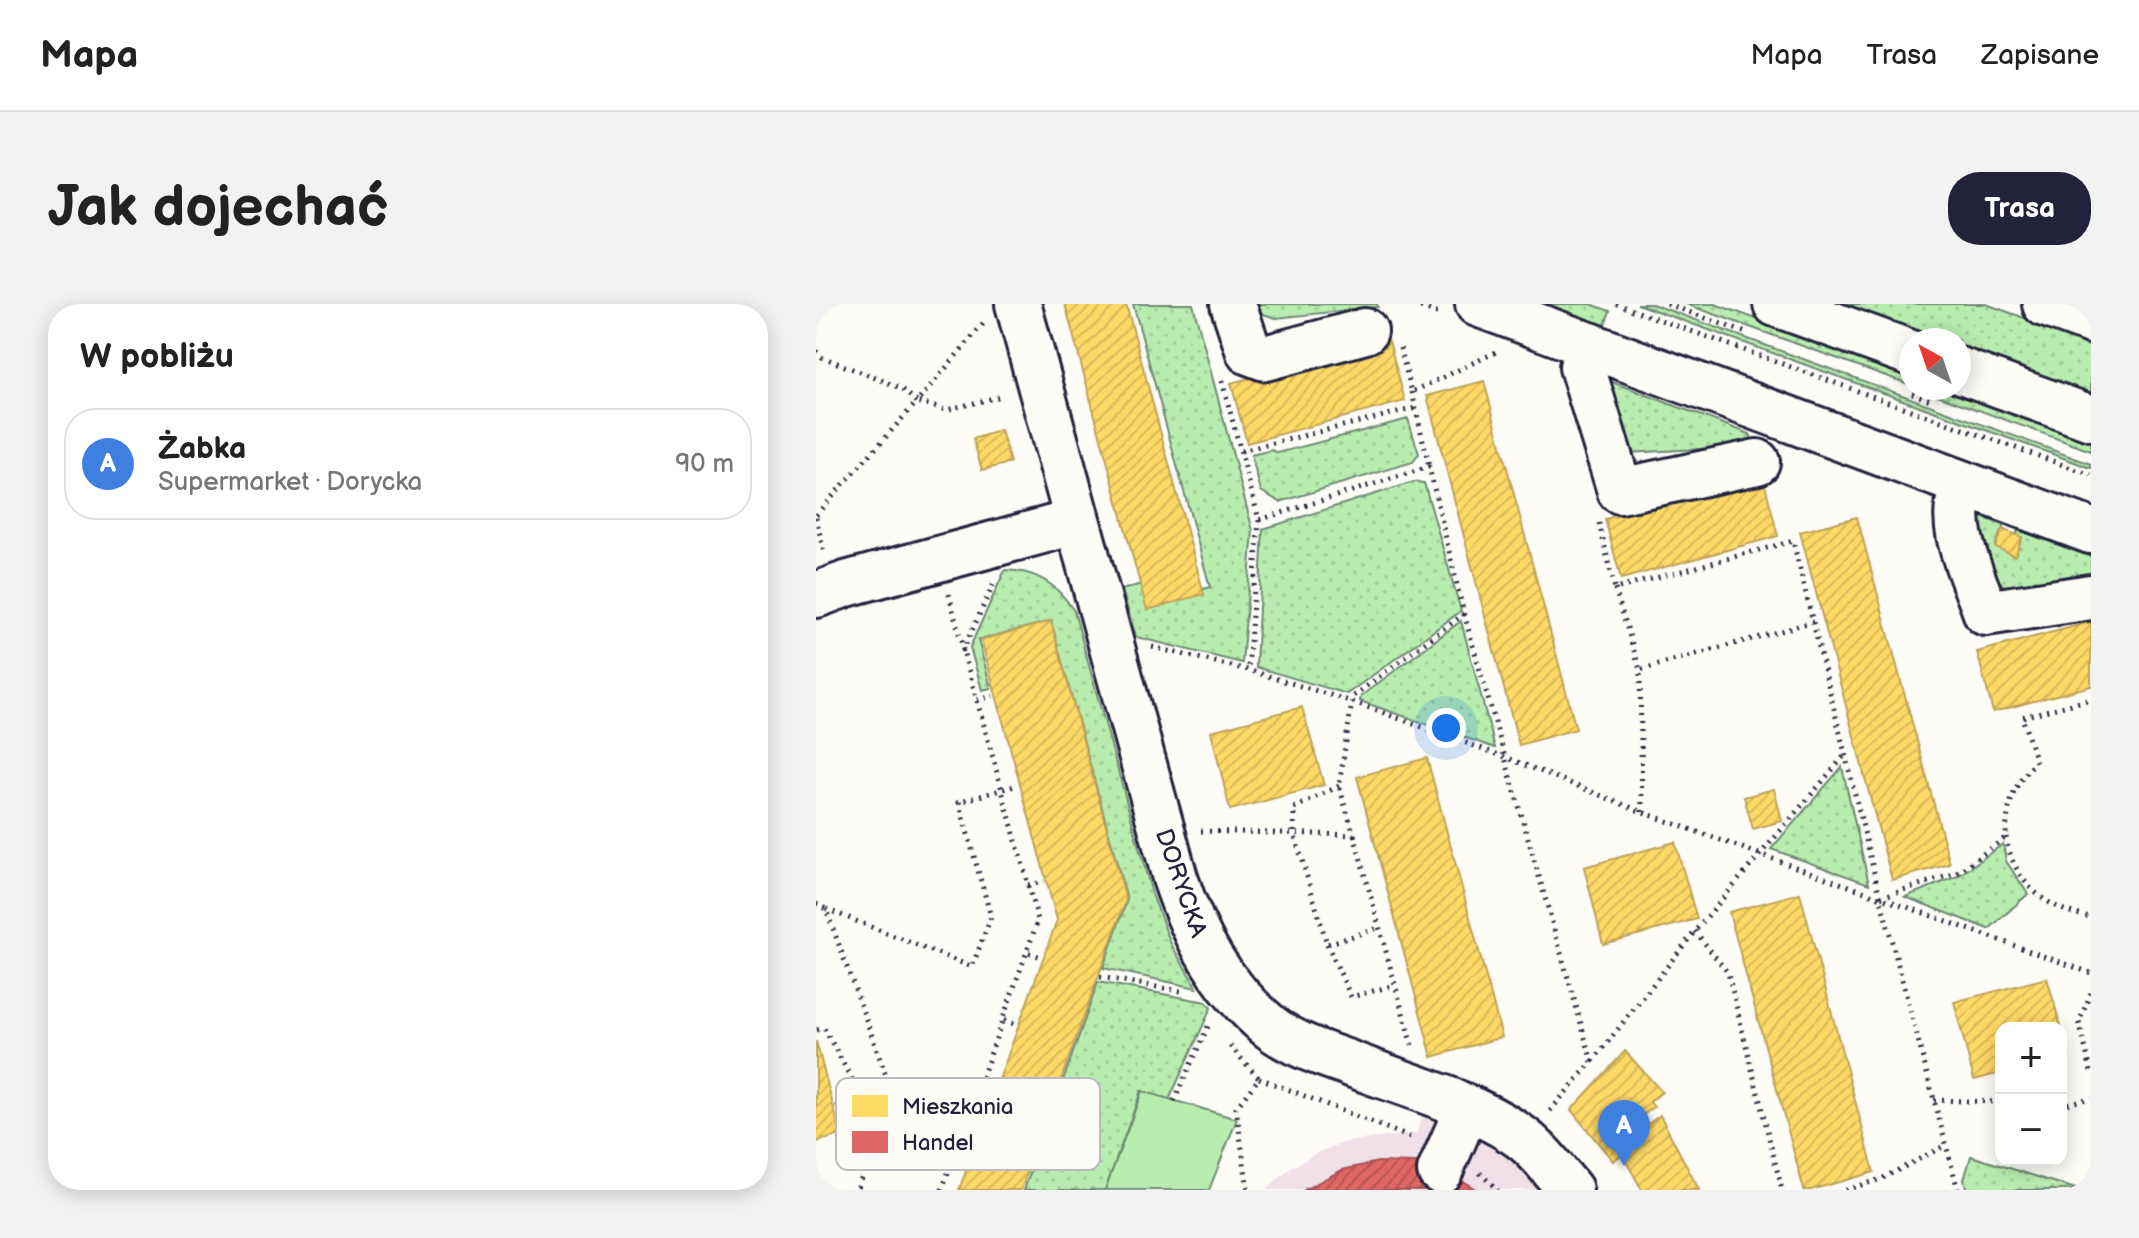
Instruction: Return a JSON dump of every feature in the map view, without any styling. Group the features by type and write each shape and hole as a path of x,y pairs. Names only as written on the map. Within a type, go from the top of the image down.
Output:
{"street":[{"path":"1233,304 1249,352 1265,358 1380,332"},
{"path":"1776,304 1899,349"},
{"path":"2045,304 2091,321"},
{"path":"1467,312 1590,345 2091,531"},
{"name":"DORYCKA","path":"1001,313 1075,522 1189,921 1222,979 1270,1027 1302,1045 1467,1109 1517,1134 1543,1157 1570,1190"},
{"path":"1590,345 1582,367 1620,491 1757,462"},
{"path":"1971,374 2091,418"},
{"path":"1964,486 1957,500 1957,525 1986,613 2091,597"},
{"path":"822,581 861,579 1075,522"},
{"path":"1444,1162 1467,1109"}],"path":[{"path":"1413,304 1467,312"},
{"path":"1616,304 2091,475"},
{"path":"822,581 816,516 1001,313"},
{"path":"1380,332 1412,392 1464,614 1592,1062"},
{"path":"1412,392 1502,349"},
{"path":"816,351 822,357 901,388 917,402 946,410 1004,395"},
{"path":"1221,377 1259,520 1248,670"},
{"path":"1241,451 1416,408"},
{"path":"1259,520 1429,467"},
{"path":"1597,513 1615,589 1640,670 1642,812"},
{"path":"1615,589 1793,541 1880,897 1958,1190"},
{"path":"963,650 995,580"},
{"path":"946,582 1038,920 1029,953 982,1078"},
{"path":"1414,1052 1339,786 1353,696 1464,614"},
{"path":"1640,670 1813,622"},
{"path":"1146,646 1248,670 1353,702 1505,757 1642,812 2091,973"},
{"path":"977,700 993,696"},
{"path":"2091,699 2022,717 2036,762 2018,779 2007,808 2006,837 2015,867 2032,890 2048,904 2072,914 2091,917"},
{"path":"1547,1113 1592,1062 1759,854 1845,755"},
{"path":"816,904 972,967 991,917 959,802 1018,785"},
{"path":"1339,786 1294,808 1294,833 1341,982 1351,997 1395,985"},
{"path":"1196,817 1200,831 1197,843"},
{"path":"1200,831 1354,835"},
{"path":"1880,897 1957,873 2006,837"},
{"path":"1028,885 1044,882"},
{"path":"826,909 887,1078"},
{"path":"1327,944 1379,928"},
{"path":"1695,931 1728,973 1782,1190"},
{"path":"1029,953 1042,957"},
{"path":"1100,977 1194,993"},
{"path":"2091,993 2079,1022 2091,1071"},
{"path":"1174,1101 1217,1008"},
{"path":"1004,1020 1017,1025"},
{"path":"817,1030 824,1028 851,1078"},
{"path":"1229,1042 1233,1053 1259,1078 1444,1162 1475,1169 1498,1190"},
{"path":"1248,1190 1236,1108 1259,1078"},
{"path":"2067,1102 2091,1098"},
{"path":"1934,1100 1995,1102"},
{"path":"1845,1190 1881,1179 1946,1145"},
{"path":"857,1190 864,1170"},
{"path":"942,1190 949,1170"}],"shaded area":[{"path":"1426,1108 1481,1126 1554,1190 1266,1190 1292,1167 1318,1152 1346,1142 1416,1133"}],"green space":[{"path":"1133,304 1193,304 1253,531 1242,663 1136,637 1122,590 1144,583 1150,604 1210,587"},
{"path":"1251,304 1377,304 1378,307 1276,318 1263,314"},
{"path":"1519,304 1591,304 1610,311 1602,333"},
{"path":"1637,304 1652,304 1899,394 1899,399"},
{"path":"1686,304 1715,304 1899,371 1899,381"},
{"path":"1838,304 1986,304 2091,342 2091,396 1971,352 1971,328 1905,328"},
{"path":"1599,377 1750,434 1754,446 1627,453"},
{"path":"1971,397 2091,440 2091,451 1951,400 1971,400"},
{"path":"1903,400 1915,400 2091,464 2091,468"},
{"path":"1408,419 1419,454 1413,462 1280,502 1261,491 1251,455 1272,450 1278,453"},
{"path":"1414,482 1424,483 1461,611 1347,694 1256,667 1263,529"},
{"path":"1972,514 2004,525 1995,546 2015,555 2022,538 2016,535 2018,530 2091,557 2091,581 2004,586 1992,573"},
{"path":"1005,570 1027,573 1045,581 1061,593 1074,611 1152,894 1171,944 1197,988 1103,968 1127,900 1051,621 978,640 991,688 982,690 970,647"},
{"path":"1461,621 1495,748 1360,701 1361,696"},
{"path":"1842,767 1869,884 1771,849"},
{"path":"2003,844 2006,861 2028,894 1989,929 1905,897 1958,876"},
{"path":"1098,982 1206,1002 1211,1008 1169,1100 1141,1091 1105,1190 1024,1190 1031,1170 1100,1170 1100,1078 1064,1078"},
{"path":"1142,1091 1237,1119 1209,1190 1105,1190"},
{"path":"1971,1156 2079,1190 1967,1190 1964,1180"}],"building: Mieszkania":[{"path":"1065,304 1126,304 1204,594 1147,610"},
{"path":"1389,341 1405,401 1247,443 1231,383"},
{"path":"1484,381 1576,729 1519,745 1427,396"},
{"path":"1001,430 1010,463 982,470 973,439"},
{"path":"1763,477 1778,536 1621,579 1605,519"},
{"path":"1857,517 1950,864 1892,880 1800,532"},
{"path":"2002,529 2022,537 2015,556 1995,547"},
{"path":"1051,621 1126,900 1062,1078 1000,1078 1057,920 981,640"},
{"path":"2091,622 2091,686 1993,712 1977,652"},
{"path":"1302,707 1324,785 1230,810 1211,731"},
{"path":"1427,758 1502,1037 1432,1057 1357,777"},
{"path":"1774,789 1782,821 1753,829 1744,797"},
{"path":"1675,842 1697,919 1603,944 1584,867"},
{"path":"1800,893 1874,1172 1811,1190 1804,1190 1729,912"},
{"path":"2047,978 2060,1022 1995,1022 1995,1075 1974,1080 1954,1002"},
{"path":"816,1041 836,1116 836,1136 816,1142"},
{"path":"1625,1051 1662,1092 1650,1102 1654,1107 1642,1116 1648,1124 1660,1115 1699,1190 1642,1190 1622,1154 1613,1161 1571,1110"},
{"path":"966,1170 1028,1170 1021,1190 959,1190"}],"building: Handel":[{"path":"1378,1162 1415,1163 1451,1174 1477,1190 1304,1190 1342,1170"}],"place":[{"name":"Żabka","path":"1624,1166"}]}
